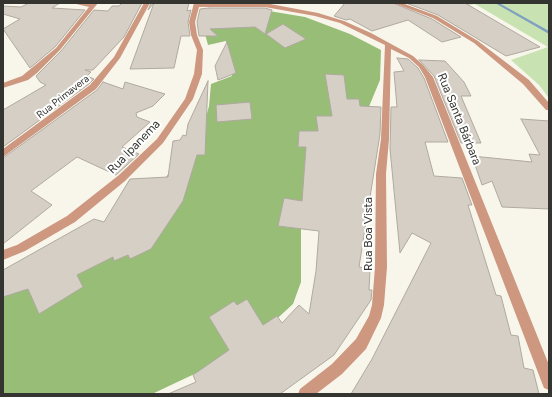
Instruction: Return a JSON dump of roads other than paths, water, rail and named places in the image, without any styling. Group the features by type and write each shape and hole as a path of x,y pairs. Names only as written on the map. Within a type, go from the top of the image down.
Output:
{"street":[{"path":"75,3 94,4"},
{"name":"Rua Primavera","path":"3,154 93,87 117,58 147,3"},
{"path":"397,3 435,17 476,42 526,82 549,108"},
{"path":"3,86 20,80 34,71 58,49 94,4"},
{"name":"Rua Santa Bárbara","path":"197,4 258,5 296,9 342,22 388,44 415,60 424,69 549,383"},
{"name":"Rua Ipanema","path":"3,255 21,248 71,219 122,178 160,141 188,99 198,74 200,50 194,35 192,22 197,4"},
{"name":"Rua Boa Vista","path":"305,394 337,369 361,344 372,325 378,305 381,267 380,174 385,139 388,44"}],"waterway":[{"path":"497,3 549,33"}]}
